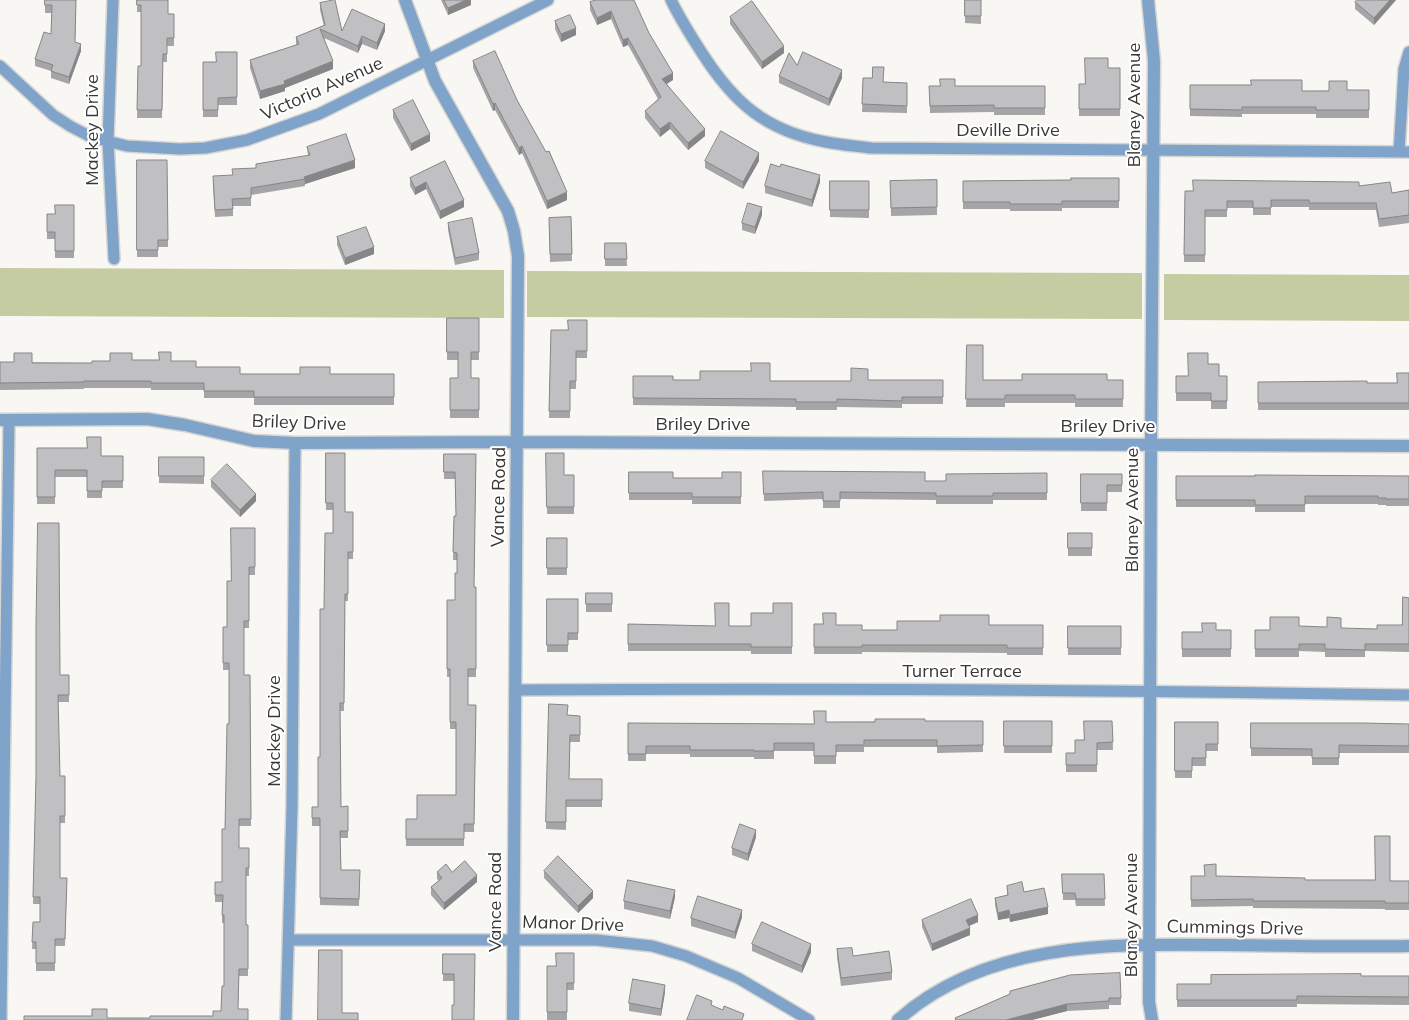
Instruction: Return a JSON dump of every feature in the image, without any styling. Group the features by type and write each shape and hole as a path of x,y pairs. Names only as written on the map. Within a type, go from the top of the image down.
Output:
{"street":[{"name":"Mackey Drive","path":"113,0 108,141 114,259"},
{"name":"Vance Road","path":"404,0 435,81 508,211 514,231 518,256 513,1020"},
{"name":"Victoria Avenue","path":"0,66 53,115 91,137 127,146 180,149 205,148 247,140 319,114 548,0"},
{"name":"Deville Drive","path":"671,0 712,69 734,96 754,113 776,126 825,142 871,148 1404,152"},
{"name":"Blaney Avenue","path":"1148,0 1154,61 1150,691 1150,1002 1152,1020"},
{"path":"1404,152 1404,70 1409,52"},
{"name":"Briley Drive","path":"5,420 147,419 185,425 254,441 295,443 517,442 1409,446"},
{"path":"1,1020 5,420"},
{"name":"Mackey Drive","path":"286,1020 292,807 295,443"},
{"name":"Turner Terrace","path":"515,690 760,688 1409,695"},
{"name":"Manor Drive","path":"288,940 596,940 652,946 686,956 738,978 809,1020"},
{"name":"Cummings Drive","path":"898,1020 914,1006 956,980 1008,961 1068,950 1101,946 1150,945 1409,946"}],"green space":[{"path":"0,268 504,270 504,318 0,316"},
{"path":"527,271 1142,273 1142,319 527,317"},
{"path":"1164,274 1409,275 1409,321 1164,320"}],"building":[{"path":"45,0 76,0 75,42 81,44 69,77 51,71 53,65 35,59 44,32 51,34 52,5 45,5"},
{"path":"137,0 168,0 168,14 174,14 174,38 167,38 167,54 163,54 162,110 137,110 138,66 141,66 141,5 137,5"},
{"path":"335,0 342,31 352,9 385,24 377,43 362,36 358,46 320,29 333,61 284,81 285,84 260,91 250,60 299,44 296,37 325,25 320,3"},
{"path":"444,0 466,0 448,8"},
{"path":"596,0 634,0 649,33 673,73 662,79 705,129 688,143 670,122 660,129 645,111 661,97 628,38 623,40 611,11 597,18 590,2"},
{"path":"965,0 981,0 981,16 965,16"},
{"path":"1357,0 1390,0 1374,18 1355,2"},
{"path":"752,1 784,46 762,62 730,17"},
{"path":"570,15 576,28 561,34 555,21"},
{"path":"495,51 517,100 546,152 549,151 567,192 547,201 522,146 519,148 495,103 493,104 473,61"},
{"path":"216,52 237,52 237,97 218,98 218,110 203,110 203,62 216,62"},
{"path":"803,52 842,70 829,99 779,76 789,53 797,65"},
{"path":"1085,58 1108,58 1108,68 1120,68 1120,109 1079,109 1079,84 1085,84"},
{"path":"873,67 884,67 883,82 907,83 907,106 862,104 863,78 872,78"},
{"path":"940,79 955,79 955,86 1045,86 1045,108 994,108 994,105 930,106 929,86 940,86"},
{"path":"1251,80 1302,80 1302,91 1329,91 1329,81 1347,81 1347,90 1369,90 1369,110 1316,110 1316,107 1242,107 1242,110 1190,109 1190,85 1251,85"},
{"path":"413,100 430,134 411,144 393,110"},
{"path":"721,131 759,153 743,182 705,161"},
{"path":"346,134 355,160 304,177 305,179 251,188 251,198 232,199 233,209 215,210 213,176 233,175 232,169 256,168 256,164 310,155 307,147"},
{"path":"137,160 167,160 168,240 158,240 158,250 137,250"},
{"path":"445,161 464,200 440,211 426,182 415,188 410,178"},
{"path":"771,164 780,167 781,164 820,175 812,200 765,186"},
{"path":"1071,178 1119,178 1119,201 1062,201 1062,204 963,202 963,181 1071,180"},
{"path":"937,180 937,207 891,208 890,181"},
{"path":"1193,180 1359,182 1359,186 1390,182 1392,193 1409,190 1409,215 1379,219 1376,203 1309,203 1309,200 1271,200 1271,208 1253,208 1253,201 1227,201 1227,210 1205,210 1205,255 1184,255 1185,191 1193,191"},
{"path":"830,181 869,181 869,210 830,210"},
{"path":"748,203 762,207 755,227 742,223"},
{"path":"55,205 74,205 74,251 55,251 55,232 47,232 47,214 55,214"},
{"path":"571,217 572,254 550,254 549,218"},
{"path":"472,218 479,253 455,258 448,223"},
{"path":"366,227 374,247 345,258 337,237"},
{"path":"605,243 626,243 627,259 605,259"},
{"path":"447,318 479,318 479,352 471,352 471,378 479,378 479,410 450,410 450,378 458,378 458,352 447,352"},
{"path":"568,320 587,320 587,351 576,351 576,381 570,381 570,411 549,411 551,330 568,330"},
{"path":"967,345 983,345 983,380 1022,380 1022,374 1107,374 1107,380 1123,380 1123,399 1075,399 1075,395 1005,395 1005,399 966,399"},
{"path":"159,352 171,352 171,361 196,361 196,367 240,367 240,374 300,374 300,367 330,367 330,374 394,374 394,397 254,397 254,391 204,391 204,383 151,383 151,381 0,383 0,362 14,362 14,353 32,353 32,363 92,363 92,361 110,361 110,353 132,353 132,360 159,360"},
{"path":"1188,353 1208,353 1208,364 1219,364 1219,376 1227,376 1227,401 1211,401 1211,393 1176,393 1176,376 1188,376"},
{"path":"751,363 770,363 770,381 851,381 851,368 868,369 868,380 943,380 943,397 902,397 902,401 837,399 837,402 796,402 796,399 633,398 633,376 673,376 673,380 700,380 700,371 751,371"},
{"path":"1397,373 1409,373 1409,403 1258,403 1258,382 1367,381 1367,383 1397,383"},
{"path":"87,437 101,437 101,456 123,456 123,481 102,481 102,491 87,491 87,470 55,470 55,497 37,497 37,448 87,448"},
{"path":"326,453 345,453 345,512 353,512 353,552 348,552 348,594 345,594 344,703 340,703 341,807 348,806 348,831 340,831 341,870 360,870 359,899 320,898 320,818 312,818 312,807 318,807 320,609 324,609 325,533 333,533 333,503 326,503"},
{"path":"546,453 564,453 564,475 574,475 574,507 547,507"},
{"path":"444,454 476,454 474,587 476,587 476,669 468,669 468,705 476,705 474,824 464,824 464,839 406,839 406,819 417,819 417,795 456,795 456,722 450,722 450,669 447,669 447,600 455,600 455,573 457,573 457,553 453,552 454,516 456,516 455,472 444,472"},
{"path":"159,457 204,457 204,476 159,476"},
{"path":"227,464 256,494 240,510 211,480"},
{"path":"763,471 925,472 925,481 946,481 946,474 1047,473 1047,493 993,493 993,496 936,496 936,493 840,492 840,501 823,501 823,492 764,494"},
{"path":"629,472 673,472 673,478 722,478 722,472 741,472 741,497 692,497 692,493 629,493"},
{"path":"1081,474 1122,474 1122,485 1107,485 1107,503 1081,503"},
{"path":"1176,476 1409,476 1409,499 1386,499 1378,498 1378,496 1305,496 1305,505 1255,505 1255,500 1176,500"},
{"path":"38,523 59,523 60,675 69,675 69,695 58,695 60,776 65,776 65,816 60,816 60,878 67,878 65,939 55,939 55,963 36,963 36,942 32,942 33,922 40,922 40,897 33,897"},
{"path":"231,528 255,528 255,567 249,567 249,621 244,621 244,675 250,675 251,819 239,819 239,848 249,848 249,868 246,868 248,969 239,969 238,1009 248,1009 248,1020 24,1020 24,1016 92,1016 92,1009 107,1009 107,1018 213,1016 213,1011 221,1011 222,986 224,986 224,915 222,915 223,895 215,895 215,882 222,882 222,829 225,829 229,663 223,663 223,627 227,627 227,581 231,581"},
{"path":"1068,533 1092,533 1092,548 1068,548"},
{"path":"547,538 567,538 567,568 547,568"},
{"path":"586,593 612,593 612,604 586,604"},
{"path":"1403,597 1409,598 1409,644 1365,644 1365,650 1325,649 1325,644 1299,644 1299,649 1255,649 1255,630 1270,630 1270,617 1299,617 1299,626 1327,627 1327,617 1341,618 1341,628 1377,629 1377,625 1402,625"},
{"path":"547,599 578,599 578,633 568,633 568,645 547,645"},
{"path":"715,603 729,603 729,626 751,626 751,613 773,613 773,603 792,603 792,647 751,647 751,644 628,644 628,624 715,626"},
{"path":"823,613 836,613 836,625 862,625 862,630 897,630 897,621 940,621 940,615 989,615 989,625 1043,625 1043,648 1007,648 1007,645 862,645 862,647 814,647 814,624 823,624"},
{"path":"1202,623 1216,623 1216,630 1231,630 1231,649 1182,649 1182,632 1202,632"},
{"path":"1068,626 1121,626 1121,648 1068,648"},
{"path":"549,704 568,705 567,715 580,716 580,735 570,735 569,779 602,779 602,800 566,800 566,822 546,822"},
{"path":"814,711 826,711 826,722 875,722 875,719 983,721 983,745 937,746 937,740 864,740 864,745 836,745 836,756 814,756 814,743 774,743 774,751 690,750 690,746 646,746 646,754 628,754 628,723 814,724"},
{"path":"1004,721 1052,721 1052,746 1004,746"},
{"path":"1084,721 1112,721 1113,742 1097,743 1097,765 1066,765 1066,753 1075,753 1075,740 1084,740"},
{"path":"1175,722 1218,722 1218,744 1206,744 1206,758 1192,758 1192,771 1175,771"},
{"path":"1251,723 1409,724 1409,746 1339,745 1339,758 1312,758 1312,749 1251,748"},
{"path":"740,824 756,830 748,854 732,848"},
{"path":"1375,836 1390,836 1390,881 1409,881 1409,903 1385,903 1385,901 1253,901 1253,899 1191,900 1191,876 1205,876 1204,865 1216,864 1216,876 1305,878 1305,880 1375,880"},
{"path":"558,856 593,891 578,906 544,871"},
{"path":"465,861 477,875 444,903 431,887 442,878 437,872 446,864 452,872"},
{"path":"1062,874 1104,874 1105,899 1076,899 1075,893 1063,893"},
{"path":"628,880 675,890 670,911 624,901"},
{"path":"1022,882 1024,892 1044,888 1048,907 1010,915 1009,910 998,913 995,898 1008,895 1007,886"},
{"path":"698,896 742,910 735,932 691,918"},
{"path":"971,899 978,915 966,920 970,928 932,944 922,920"},
{"path":"762,922 811,944 802,966 752,944"},
{"path":"852,948 853,956 889,951 892,972 841,978 837,949"},
{"path":"319,950 342,950 342,1013 358,1013 358,1020 318,1020"},
{"path":"556,953 574,953 574,983 567,983 567,1012 547,1012 547,966 556,966"},
{"path":"443,954 475,954 474,1020 452,1020 454,974 443,974"},
{"path":"1120,973 1121,998 1109,998 1109,1001 1067,1004 1006,1020 956,1020 955,1018 1010,994 1010,991 1070,975"},
{"path":"1361,974 1361,976 1409,976 1409,997 1297,996 1297,1000 1177,1000 1177,984 1211,984 1211,975"},
{"path":"633,979 665,985 661,1009 629,1003"},
{"path":"697,995 712,1001 711,1005 723,1010 724,1006 744,1014 742,1020 687,1020"}]}
